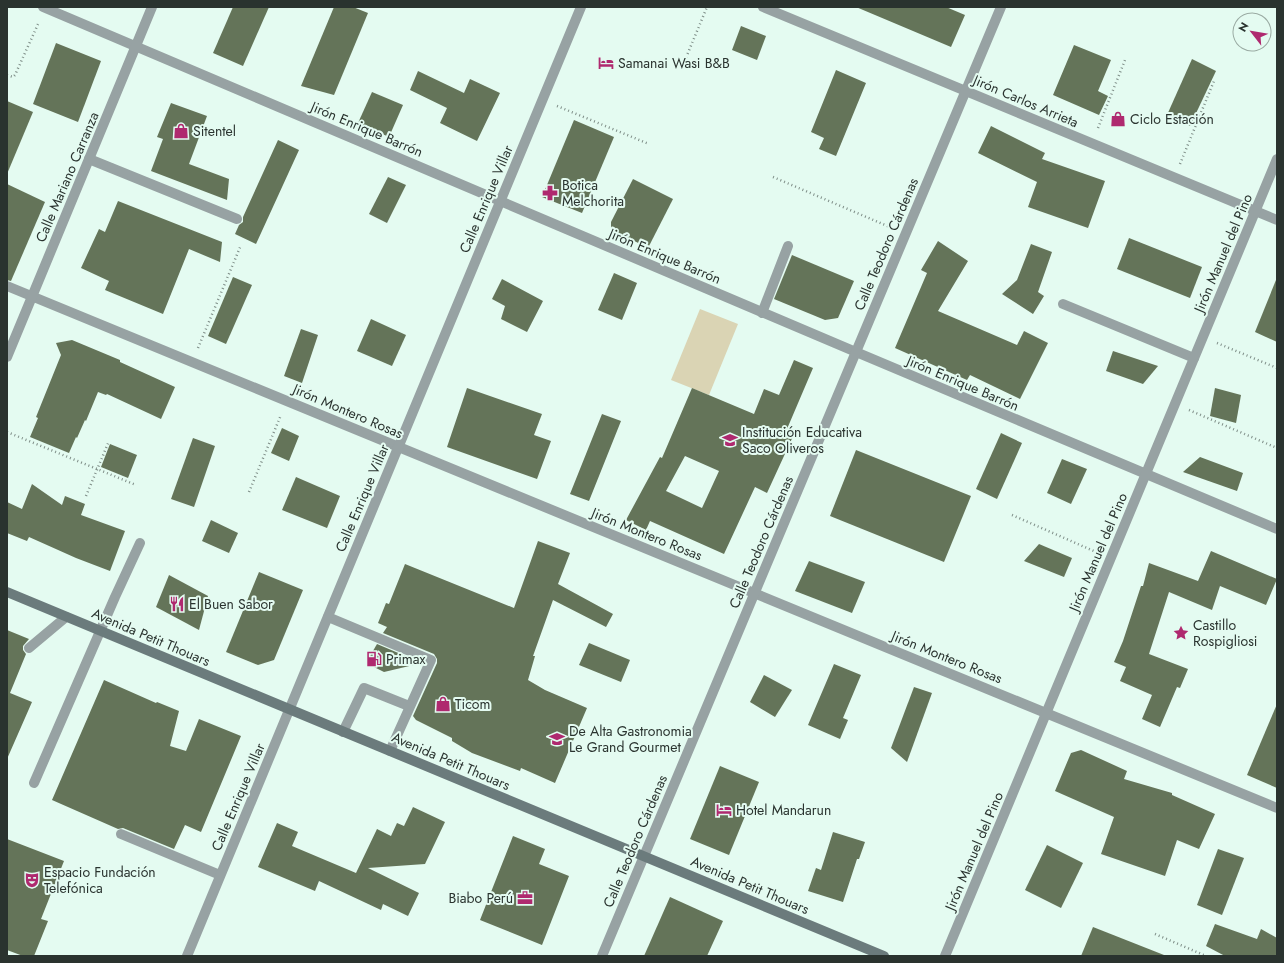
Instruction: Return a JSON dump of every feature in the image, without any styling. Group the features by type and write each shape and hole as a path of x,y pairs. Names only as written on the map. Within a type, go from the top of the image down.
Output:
{"main road":[{"name":"Avenida Petit Thouars","path":"7,592 884,956"}],"street":[{"name":"Jirón Enrique Barrón","path":"44,7 762,313 1277,529"},
{"name":"Calle Mariano Carranza","path":"7,357 152,7"},
{"name":"Calle Enrique Villar","path":"187,956 582,7"},
{"name":"Jirón Carlos Arrieta","path":"763,7 1277,220"},
{"name":"Calle Teodoro Cárdenas","path":"602,956 1001,7"},
{"path":"90,159 237,219"},
{"name":"Jirón Manuel del Pino","path":"945,956 1277,159"},
{"path":"762,313 788,246"},
{"name":"Jirón Montero Rosas","path":"7,286 1277,808"},
{"path":"1063,304 1194,358"},
{"path":"34,783 140,543"},
{"path":"29,648 66,617"},
{"path":"328,617 431,660 390,751"},
{"path":"343,732 364,688 409,706"},
{"path":"121,834 220,875"}],"path":[{"path":"7,75 13,77 15,74 44,7"},
{"path":"683,66 707,7"},
{"path":"1092,143 1125,60"},
{"path":"1175,178 1214,81"},
{"path":"543,100 649,144"},
{"path":"773,177 906,233"},
{"path":"193,362 241,245"},
{"path":"1203,337 1277,368"},
{"path":"249,492 287,401"},
{"path":"1175,404 1277,448"},
{"path":"7,432 136,485"},
{"path":"86,496 110,441"},
{"path":"1012,515 1111,559"},
{"path":"1155,934 1206,956"}],"shaded area":[{"path":"700,309 738,324 709,395 671,380"}],"building":[{"path":"233,7 269,7 243,66 213,53"},
{"path":"334,7 353,7 368,13 334,95 301,86"},
{"path":"856,7 946,7 965,15 951,47"},
{"path":"741,26 766,36 757,60 732,50"},
{"path":"56,43 101,61 78,122 33,104"},
{"path":"1074,45 1111,60 1098,91 1108,96 1099,115 1053,95"},
{"path":"1192,59 1216,71 1190,126 1167,115"},
{"path":"836,70 866,83 836,156 819,149 824,138 811,132"},
{"path":"418,71 464,93 470,79 500,93 477,141 440,123 447,108 410,90"},
{"path":"372,92 403,105 389,137 358,123"},
{"path":"7,101 33,112 7,174"},
{"path":"171,103 207,116 189,164 229,179 227,200 151,171 163,139 157,137"},
{"path":"574,120 614,137 582,213 542,197"},
{"path":"991,126 1045,153 1042,159 1105,181 1088,228 1028,207 1037,182 978,153"},
{"path":"278,140 299,150 256,244 235,234 239,225 243,222 243,217"},
{"path":"388,177 406,185 387,223 369,214"},
{"path":"633,179 673,199 648,248 611,229 611,222"},
{"path":"7,184 45,202 11,281 7,280"},
{"path":"118,201 222,242 220,262 189,249 163,314 105,290 109,281 81,268 99,229 105,232"},
{"path":"1129,238 1202,267 1190,298 1117,269"},
{"path":"938,241 968,261 938,311 1017,345 1024,331 1048,343 1020,399 970,375 967,380 895,348 927,273 921,270"},
{"path":"1031,244 1052,252 1038,292 1044,296 1033,314 1002,294 1017,280"},
{"path":"792,255 854,281 838,318 825,320 774,299"},
{"path":"614,273 637,283 622,320 598,310"},
{"path":"233,277 252,285 226,344 208,336"},
{"path":"502,279 543,301 527,332 501,319 505,306 492,299"},
{"path":"1277,280 1277,342 1255,332"},
{"path":"371,319 406,335 392,366 357,351"},
{"path":"301,329 318,335 302,383 284,376"},
{"path":"72,340 120,360 120,362 175,387 161,419 107,394 98,392 86,421 85,420 69,453 30,437 38,418 36,417 61,355 56,343"},
{"path":"1113,351 1158,366 1143,384 1106,371"},
{"path":"794,360 813,368 787,429 795,432 767,493 755,487 724,554 650,521 646,530 626,520 660,457 662,458 692,388 754,414 764,389 779,395","holes":["685,456 719,471 702,508 666,491"]},
{"path":"467,388 542,414 534,435 551,441 537,479 447,447"},
{"path":"1215,388 1241,395 1236,423 1210,416"},
{"path":"602,414 621,421 589,501 570,494"},
{"path":"282,428 299,436 289,461 271,453"},
{"path":"1001,433 1022,443 997,499 976,489"},
{"path":"193,438 215,446 194,507 171,499"},
{"path":"110,444 137,455 128,478 101,467"},
{"path":"856,450 971,496 944,562 830,516"},
{"path":"1200,457 1243,473 1237,491 1183,472"},
{"path":"1062,459 1087,469 1071,504 1047,493"},
{"path":"296,477 340,496 327,528 282,510"},
{"path":"32,484 62,505 65,496 85,504 81,515 125,531 110,571 29,537 27,541 7,533 7,502 22,509"},
{"path":"211,520 238,533 229,553 202,541"},
{"path":"538,541 570,553 558,584 613,614 606,627 553,600 533,656 535,656 528,680 545,690 587,708 555,783 521,768 520,771 472,753 452,741 452,738 416,720 413,716 437,663 437,659 434,654 383,633 387,627 378,623 386,603 389,604 405,564 514,608"},
{"path":"1039,544 1072,558 1064,577 1024,561"},
{"path":"1211,551 1277,579 1266,605 1220,586 1212,610 1169,592 1149,654 1188,669 1180,688 1177,687 1160,727 1142,719 1152,695 1120,681 1126,667 1114,662 1123,641 1141,586 1143,586 1149,563 1198,581"},
{"path":"809,561 865,582 852,613 795,591"},
{"path":"259,572 303,590 274,660 258,665 226,652"},
{"path":"169,575 208,596 199,630 156,607"},
{"path":"7,630 29,639 23,646 23,650 26,654 10,693 32,702 7,759"},
{"path":"589,643 630,660 621,682 579,665"},
{"path":"377,644 422,663 384,672 366,663"},
{"path":"834,664 861,675 843,718 848,720 840,739 808,725"},
{"path":"764,675 792,690 775,717 750,702"},
{"path":"104,680 156,703 157,702 179,711 170,746 186,751 199,719 241,736 201,832 185,825 174,849 123,828 118,829 52,800"},
{"path":"914,687 932,693 907,762 891,748"},
{"path":"1277,704 1277,788 1247,775"},
{"path":"1081,750 1127,771 1124,779 1172,793 1172,795 1215,814 1199,849 1177,840 1165,876 1101,854 1114,817 1055,791 1071,753"},
{"name":"Hotel Mandarun","path":"720,766 759,782 729,855 690,839"},
{"path":"413,807 445,822 425,864 368,868 419,893 408,916 383,904 381,910 319,881 315,891 258,867 277,823 298,832 292,846 356,873 377,829 391,836 397,823 404,826"},
{"path":"833,832 865,842 859,859 857,859 843,902 808,891 816,868 821,870"},
{"name":"Biabo Perú","path":"513,836 545,849 539,864 569,876 542,945 480,920"},
{"name":"Espacio Fundación Telefónica","path":"7,839 64,861 41,919 48,921 34,956 23,956 7,950"},
{"path":"1047,845 1083,863 1061,908 1025,890"},
{"path":"1218,849 1244,858 1222,915 1197,905"},
{"path":"670,897 723,921 707,956 644,956"},
{"path":"1215,924 1257,939 1261,929 1277,938 1277,956 1225,956 1206,946"},
{"path":"1093,927 1164,955 1081,956"}],"place":[{"name":"Samanai Wasi B&B","path":"606,63"},
{"name":"Ciclo Estación","path":"1118,119"},
{"name":"Sitentel","path":"181,131"},
{"name":"Botica Melchorita","path":"550,193"},
{"name":"Institución Educativa Saco Oliveros","path":"730,440"},
{"name":"El Buen Sabor","path":"177,604"},
{"name":"Castillo Rospigliosi","path":"1181,633"},
{"name":"Primax","path":"374,659"},
{"name":"Ticom","path":"443,704"},
{"name":"De Alta Gastronomia Le Grand Gourmet","path":"557,739"},
{"name":"Hotel Mandarun","path":"724,810"},
{"name":"Espacio Fundación Telefónica","path":"32,880"},
{"name":"Biabo Perú","path":"525,898"}]}
